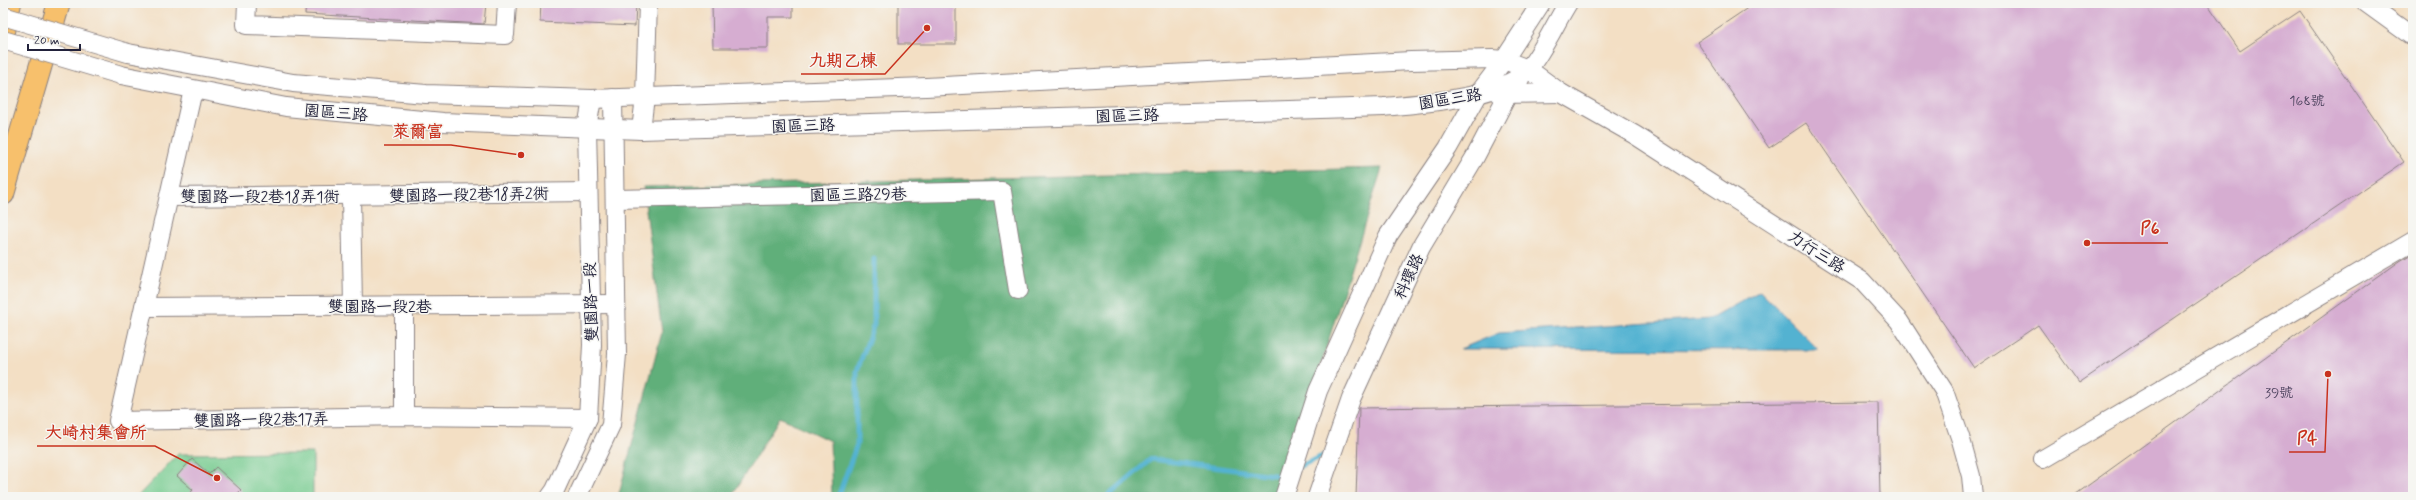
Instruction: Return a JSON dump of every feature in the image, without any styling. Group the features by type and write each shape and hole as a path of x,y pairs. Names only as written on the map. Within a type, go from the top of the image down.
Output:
{"highway":[{"path":"3,36 10,3"},
{"path":"3,194 59,3"}],"street":[{"path":"247,3 246,25 505,35 507,3"},
{"path":"641,130 645,97 648,3"},
{"path":"1284,497 1318,391 1388,236 1453,141 1541,3"},
{"name":"園區三路","path":"3,40 121,74 193,90 294,108 443,122 641,130 1384,107 1434,101 1483,93 1528,69 1568,3"},
{"path":"2366,3 2413,37"},
{"name":"園區三路","path":"3,16 128,53 293,83 426,94 592,99 926,87 1467,58 1504,60"},
{"name":"力行三路","path":"1504,60 1528,69 1561,93 1635,135 1862,281 1899,321 1944,391 1961,440 1971,476 1974,497"},
{"name":"科環路","path":"1317,497 1351,399 1421,247 1475,157 1507,96 1528,69"},
{"path":"144,307 193,90"},
{"path":"1483,93 1507,96 1561,93"},
{"name":"雙園路一段","path":"577,497 611,425 617,354 613,98"},
{"name":"雙園路一段","path":"550,497 555,490 588,418 592,345 589,304 587,128 592,99"},
{"path":"1434,101 1445,103 1452,110 1456,131 1453,141"},
{"name":"園區三路29巷","path":"615,199 1002,191 1018,290"},
{"name":"雙園路一段2巷18弄2衖","path":"351,196 588,192"},
{"path":"351,196 353,306"},
{"name":"雙園路一段2巷18弄1衖","path":"169,197 351,196"},
{"path":"2043,459 2413,241"},
{"name":"雙園路一段2巷","path":"144,307 616,304"},
{"path":"404,306 404,416"},
{"name":"雙園路一段2巷17弄","path":"144,307 118,421 404,416 588,418"}],"green space":[{"path":"1382,168 1280,497 832,497 830,441 780,417 731,497 618,497 662,332 643,187"},
{"path":"313,453 313,497 137,497 178,454"}],"water":[{"path":"1760,291 1819,350 1460,349 1499,333 1710,319"}],"building":[{"path":"306,3 486,3 484,24 305,14"},
{"path":"541,3 636,3 635,26 540,22"},
{"path":"712,3 793,3 793,17 768,17 768,48 713,48"},
{"path":"898,3 956,3 956,44 898,44"},
{"path":"1755,3 2207,3 2240,51 2300,11 2404,162 2079,383 2038,325 1974,368 1806,123 1769,148 1697,42"},
{"path":"2413,253 2413,497 2072,497 2400,261"},
{"path":"1878,402 1880,497 1356,497 1359,408"},
{"path":"192,459 209,474 216,467 241,490 234,497 187,497 193,490 177,476"}],"waterway":[{"path":"838,497 857,444 857,371 874,324 874,259"},
{"path":"1298,467 1327,454"},
{"path":"1107,497 1151,459 1281,476 1288,473"}],"place":[{"name":"九期乙棟","path":"927,28"},
{"name":"萊爾富","path":"521,155"},
{"name":"P6","path":"2087,243"},
{"name":"P4","path":"2328,374"},
{"name":"大崎村集會所","path":"217,478"}]}
